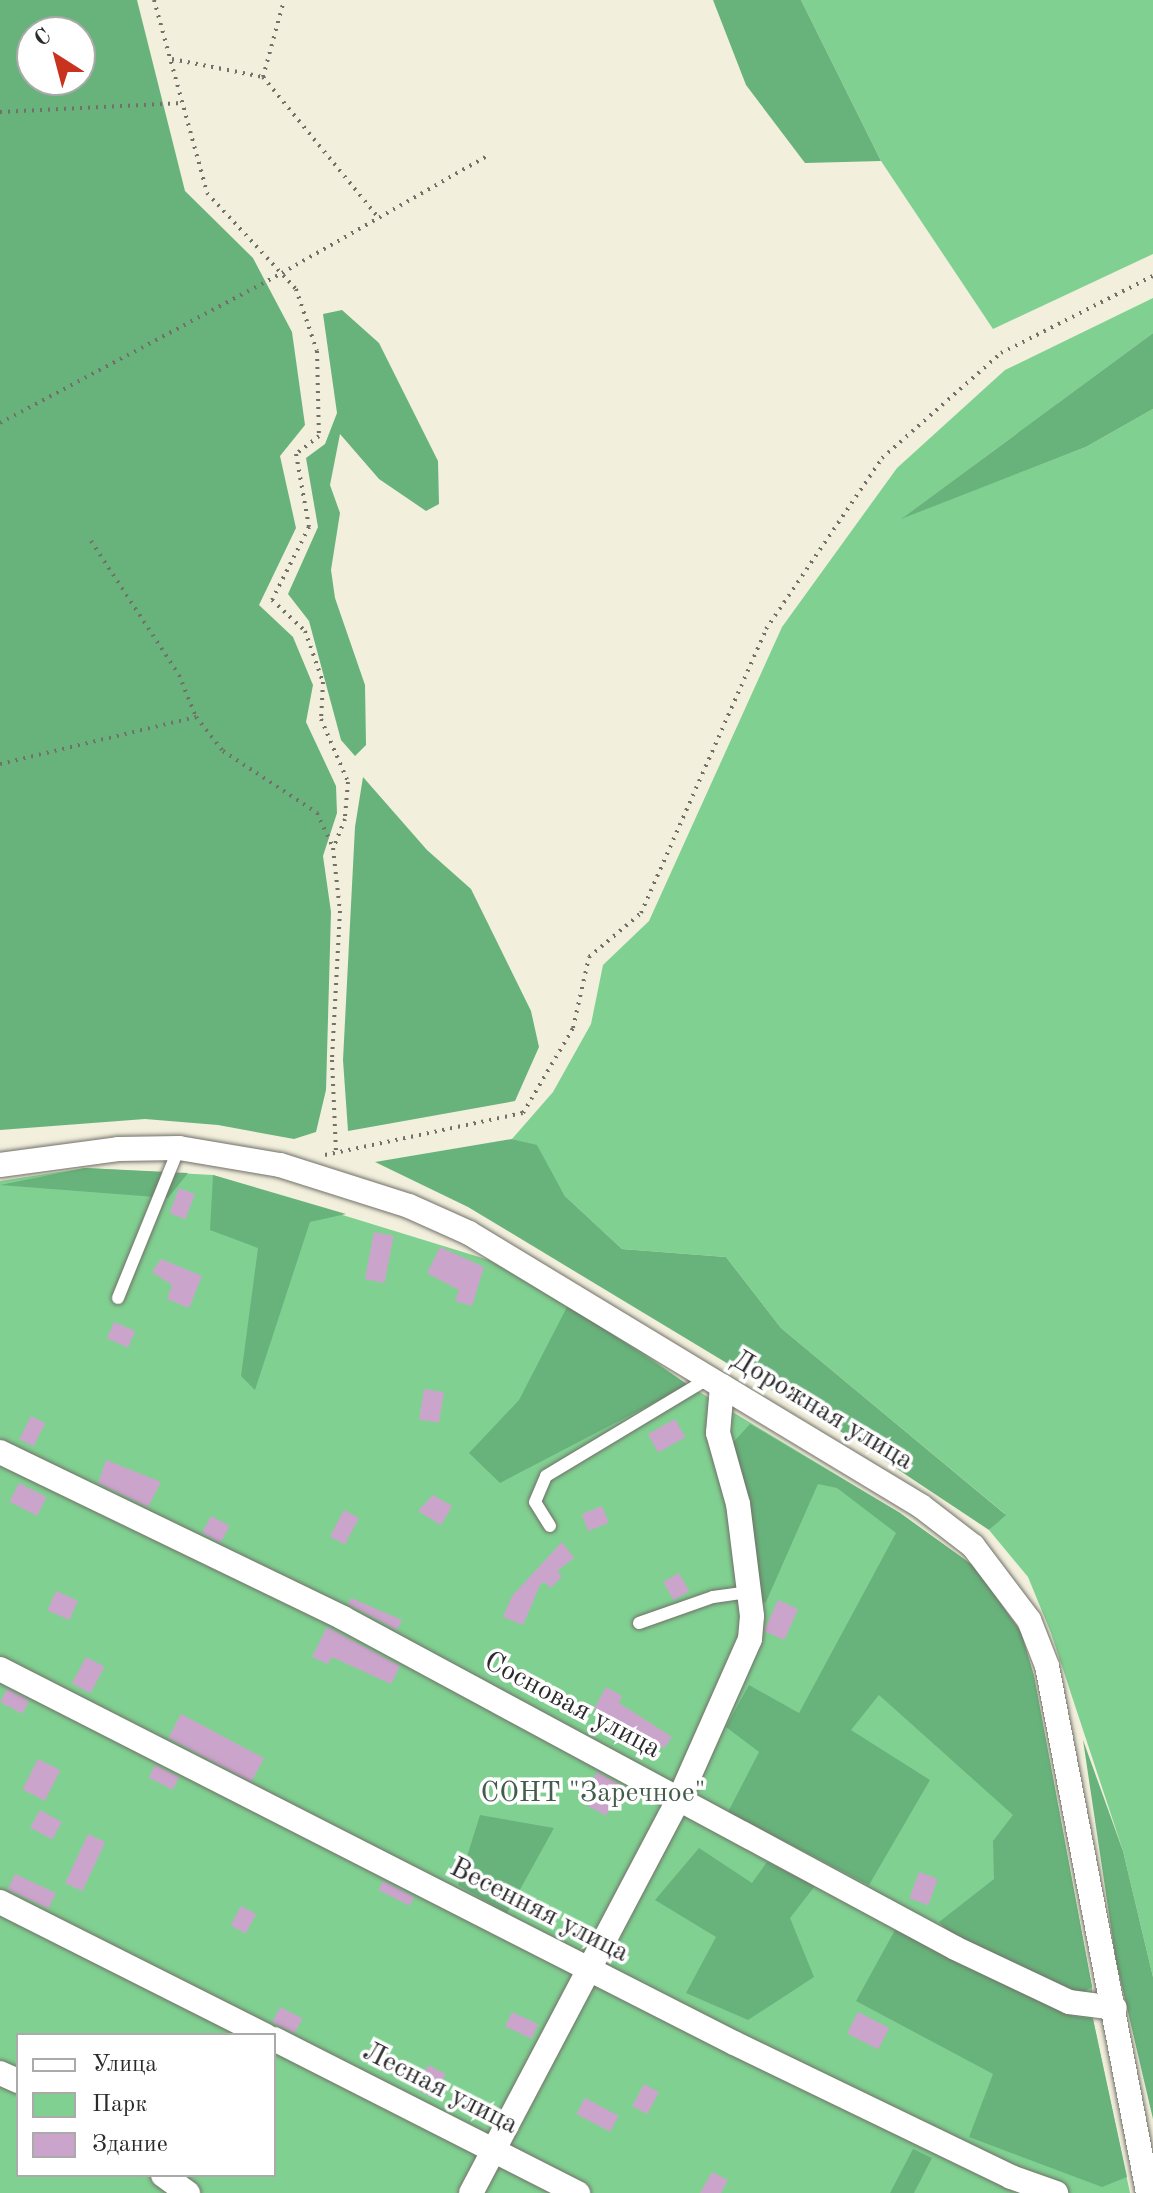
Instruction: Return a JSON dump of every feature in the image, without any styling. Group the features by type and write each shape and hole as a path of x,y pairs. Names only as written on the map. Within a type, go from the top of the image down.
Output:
{"street":[{"name":"Дорожная улица","path":"0,1165 118,1149 179,1148 280,1165 409,1206 469,1233 921,1506 973,1546 1029,1620 1047,1666 1115,2008 1148,2193"},
{"path":"471,2193 680,1797 750,1639 750,1592 738,1504 718,1433 715,1382"},
{"name":"Сосновая улица","path":"0,1452 343,1618 955,1948 1069,2002 1115,2008"},
{"name":"Весенняя улица","path":"0,1669 589,1970 1011,2177 1056,2193"},
{"path":"0,1902 261,2033"},
{"name":"Лесная улица","path":"276,2040 578,2193"},
{"path":"166,2177 188,2193"}],"lane":[{"path":"118,1298 179,1148"},
{"path":"550,1526 535,1502 546,1476 715,1382"},
{"path":"639,1623 713,1597 750,1592"}],"path":[{"path":"154,0 207,193 296,289 317,351 319,436 296,454 309,527 272,600 305,631 323,682 321,719 348,782 345,819 333,848"},
{"path":"263,77 284,0"},
{"path":"172,59 263,77 379,218"},
{"path":"0,112 183,103"},
{"path":"0,423 282,273 489,155"},
{"path":"322,1155 523,1113 573,1028 589,957 641,913 766,629 882,458 1001,353 1153,276"},
{"path":"91,541 179,675 196,717 223,751 317,813 333,848 340,911 332,1060 336,1152"},
{"path":"0,764 196,717"}],"green space":[{"path":"0,0 137,0 185,191 253,258 292,332 305,425 280,456 296,528 259,605 293,637 313,685 306,722 336,786 337,813 323,856 331,912 326,1090 316,1132 294,1139 218,1125 145,1119 0,1130"},
{"path":"713,0 801,0 881,161 805,163 746,85"},
{"path":"801,0 1153,0 1153,254 993,329 881,161"},
{"path":"1153,298 1153,333 904,517 1086,447 1153,409 1153,1977 1123,1851 1051,1633 1028,1577 989,1530 1005,1514 781,1328 726,1257 622,1249 565,1196 537,1146 512,1139 553,1092 591,1024 603,965 649,921 782,627 897,468 1005,370"},
{"path":"342,310 379,343 438,461 439,504 426,511 379,479 340,434 330,485 340,513 331,570 335,598 365,685 366,745 355,756 341,740 309,621 288,594 318,527 306,458 325,444 337,413 323,314"},
{"path":"1153,333 1153,409 1086,447 901,519"},
{"path":"363,777 427,850 471,889 531,1011 539,1047 515,1101 348,1131 343,1060 355,827"},
{"path":"512,1139 537,1145 565,1196 622,1249 726,1257 781,1328 1006,1515 989,1530 843,1433 468,1207 375,1162"},
{"name":"СОНТ \"Заречное\"","path":"85,1168 213,1175 489,1260 616,1333 688,1385 900,1513 974,1567 1021,1632 1034,1676 1092,1987 1093,2019 1130,2193 0,2193 0,1181"},
{"path":"85,1168 188,1173 168,1198 0,1185"},
{"path":"213,1175 346,1214 310,1222 255,1390 241,1376 258,1248 210,1230"},
{"path":"568,1305 688,1385 500,1483 469,1453 519,1400"},
{"path":"750,1424 900,1513 974,1566 1021,1632 1034,1676 1092,1987 1075,1997 960,1942 939,1922 994,1879 993,1841 1013,1815 879,1695 851,1730 930,1780 869,1885 728,1812 759,1752 726,1727 749,1685 799,1713 896,1533 837,1488 818,1484 766,1602 760,1604 728,1448"},
{"path":"1083,1740 1123,1851 1153,1977 1153,2119 1116,1961"},
{"path":"480,1815 554,1828 507,1913 458,1885"},
{"path":"699,1848 752,1883 767,1862 815,1886 790,1918 814,1977 748,2020 686,1993 716,1937 655,1900"},
{"path":"895,1930 1072,2016 1093,2019 1127,2177 1102,2187 969,2137 993,2074 856,2001"},
{"path":"913,2149 932,2158 914,2193 890,2193"}],"building":[{"path":"179,1188 195,1194 185,1219 169,1213"},
{"path":"374,1232 394,1236 384,1283 365,1279"},
{"path":"440,1247 484,1267 472,1306 455,1301 459,1290 427,1273"},
{"path":"161,1259 202,1276 189,1308 167,1299 172,1285 152,1272"},
{"path":"114,1322 135,1331 128,1348 107,1339"},
{"path":"424,1389 444,1392 439,1423 419,1420"},
{"path":"31,1416 45,1423 33,1446 19,1439"},
{"path":"675,1419 685,1437 658,1452 648,1434"},
{"path":"106,1460 161,1482 148,1507 98,1483"},
{"path":"19,1483 47,1497 37,1516 9,1502"},
{"path":"433,1495 452,1506 441,1525 418,1511"},
{"path":"602,1506 609,1523 588,1531 582,1514"},
{"path":"344,1510 359,1518 345,1544 330,1536"},
{"path":"211,1516 230,1526 221,1543 202,1533"},
{"path":"562,1542 574,1558 557,1571 562,1576 551,1588 544,1582 540,1585 523,1625 503,1617 512,1596"},
{"path":"679,1573 689,1591 673,1600 663,1582"},
{"path":"56,1591 78,1601 69,1620 47,1610"},
{"path":"351,1598 402,1620 397,1630 348,1604"},
{"path":"778,1600 798,1609 784,1640 764,1631"},
{"path":"327,1627 400,1666 391,1684 332,1657 328,1664 312,1657"},
{"path":"86,1657 105,1667 90,1693 72,1683"},
{"path":"606,1687 622,1696 619,1703 672,1737 664,1748 653,1742 646,1754 619,1737 626,1727 594,1709"},
{"path":"7,1689 29,1700 22,1714 0,1702"},
{"path":"181,1714 264,1758 251,1782 168,1738"},
{"path":"38,1759 60,1770 45,1801 23,1789"},
{"path":"155,1765 179,1777 173,1790 149,1777"},
{"path":"597,1772 622,1786 606,1816 581,1802"},
{"path":"40,1810 62,1822 52,1840 30,1827"},
{"path":"88,1834 105,1842 82,1891 65,1883"},
{"path":"919,1872 938,1879 928,1905 909,1898"},
{"path":"15,1874 56,1893 49,1908 8,1889"},
{"path":"383,1881 414,1897 410,1906 378,1890"},
{"path":"241,1906 256,1914 246,1933 231,1925"},
{"path":"280,2007 302,2018 295,2033 272,2022"},
{"path":"512,2012 538,2024 532,2039 505,2027"},
{"path":"858,2012 889,2028 878,2049 847,2033"},
{"path":"428,2065 446,2074 434,2098 416,2089"},
{"path":"644,2084 659,2092 647,2114 632,2106"},
{"path":"585,2098 619,2116 610,2132 577,2114"},
{"path":"712,2172 728,2180 721,2193 700,2193"}]}
